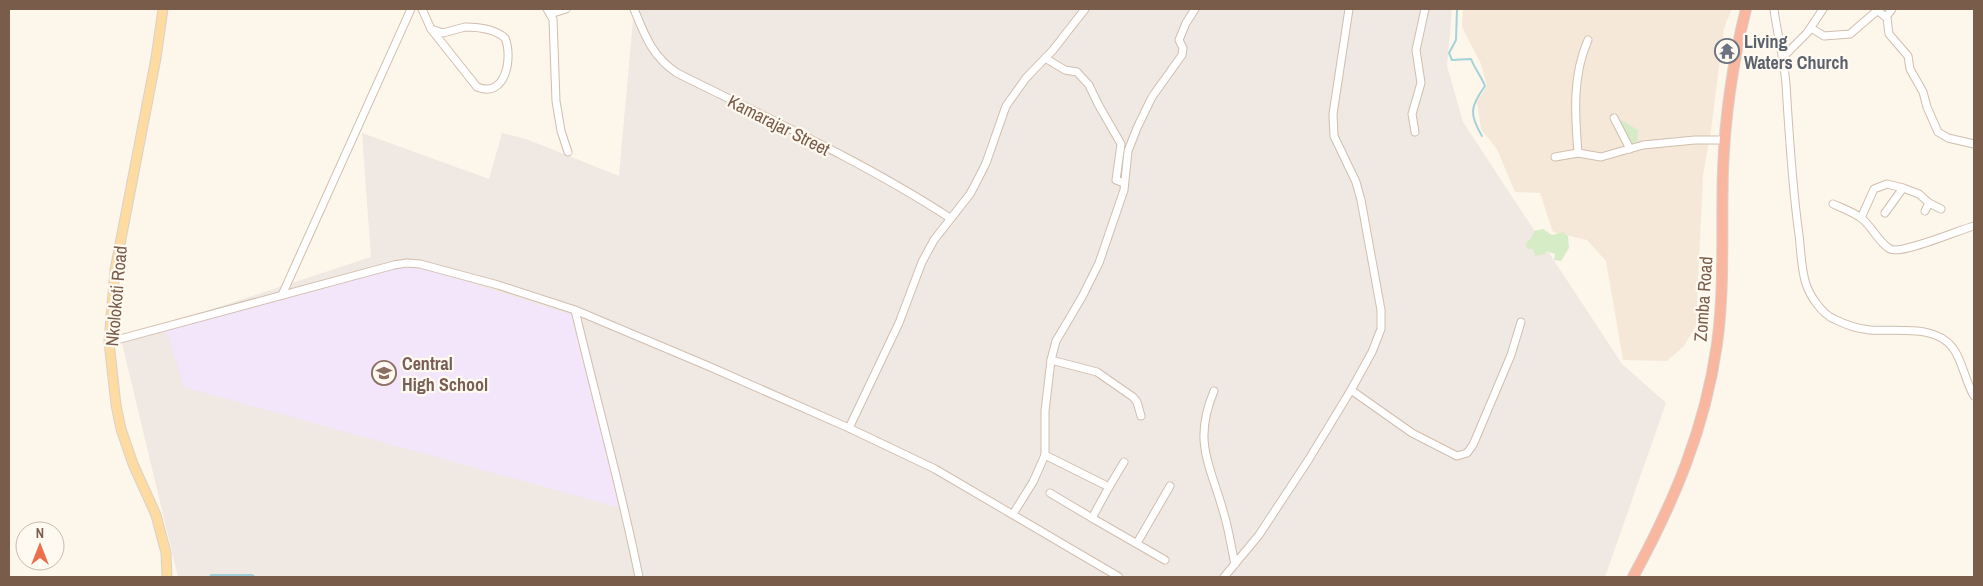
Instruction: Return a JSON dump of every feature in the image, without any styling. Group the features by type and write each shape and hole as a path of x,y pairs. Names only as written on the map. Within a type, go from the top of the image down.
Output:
{"highway":[{"name":"Zomba Road","path":"1633,577 1671,505 1688,462 1702,418 1710,384 1717,343 1722,289 1724,140 1735,59 1746,9"}],"main road":[{"name":"Nkolokoti Road","path":"163,9 156,58 115,270 110,342 116,405 121,429 133,464 156,516 166,553 167,577"}],"street":[{"path":"282,295 411,9"},
{"path":"422,9 431,29 478,87 488,89 499,84 507,69 506,42 502,36 488,30 473,27 443,33 431,29"},
{"path":"566,9 549,12 555,31 555,81 558,118 568,152"},
{"name":"Kamarajar Street","path":"634,9 654,53 670,69 919,198 950,218"},
{"path":"849,428 899,323 922,262 934,240 970,194 986,163 1006,106 1026,78 1086,9"},
{"path":"1013,514 1033,482 1045,455 1045,410 1051,360 1056,340 1082,297 1099,263 1112,230 1124,190 1128,151 1152,97 1182,55 1183,48 1179,40 1186,23 1195,9"},
{"path":"1224,577 1264,528 1309,459 1351,390 1381,329 1382,320 1376,276 1359,191 1332,129 1350,9"},
{"path":"1415,132 1412,114 1421,83 1416,50 1425,9"},
{"path":"1774,9 1786,83 1792,181 1805,281 1810,293 1827,315 1840,322 1872,330 1903,330 1925,333 1944,340 1952,347 1959,358 1974,396"},
{"path":"1782,58 1811,28 1823,9"},
{"path":"1886,17 1892,9"},
{"path":"1811,28 1824,36 1850,34 1878,10 1888,20 1888,30 1891,37 1908,56 1910,69 1923,92 1927,107 1938,132 1948,138 1974,144"},
{"path":"1578,153 1576,85 1580,64 1588,40"},
{"path":"1045,58 1064,70 1077,72 1089,85 1120,144 1116,180 1124,183"},
{"path":"1614,118 1630,149"},
{"path":"1555,157 1578,153 1601,157 1648,144 1724,140"},
{"path":"1861,218 1874,189 1887,184 1918,194 1929,203 1941,209"},
{"path":"1885,213 1903,188"},
{"path":"1925,211 1929,203"},
{"path":"1833,204 1861,218 1888,248 1894,250 1918,246 1955,231 1974,226"},
{"path":"110,342 394,265 414,263 498,285 575,310 849,428 935,469 1119,577"},
{"path":"575,310 591,380 616,468 639,577"},
{"path":"1351,390 1412,433 1431,444 1457,456 1464,455 1473,446 1511,354 1521,322"},
{"path":"1051,360 1098,372 1133,397 1137,402 1141,416"},
{"path":"1214,391 1205,416 1204,449 1208,468 1225,515 1235,564"},
{"path":"1045,455 1109,487"},
{"path":"1092,518 1124,462"},
{"path":"1136,543 1170,486"},
{"path":"1050,493 1165,560"}],"shaded area":[{"path":"634,9 1452,9 1447,66 1463,122 1622,364 1666,403 1605,577 178,577 121,339 371,257 362,133 489,179 502,133 526,139 619,176"},
{"path":"1463,9 1732,9 1724,28 1711,130 1703,175 1696,326 1684,346 1667,361 1623,360 1606,261 1587,240 1553,232 1540,193 1515,192 1497,149 1481,129 1477,102 1487,86 1481,64 1462,27"},
{"name":"Central High School","path":"407,263 573,315 624,509 184,387 165,327"}],"green space":[{"path":"1616,117 1638,130 1637,144 1631,143"},
{"path":"1543,229 1552,235 1563,232 1568,236 1569,248 1561,261 1554,260 1555,254 1546,251 1545,254 1535,256 1533,249 1528,249 1526,246 1534,231"}],"waterway":[{"path":"1457,9 1456,40 1449,53 1452,60 1471,59 1485,86 1476,100 1473,111 1475,122 1482,136"},
{"path":"210,577 211,575 252,575 255,577"}],"place":[{"name":"Living Waters Church","path":"1727,51"},
{"name":"Central High School","path":"384,373"}]}
